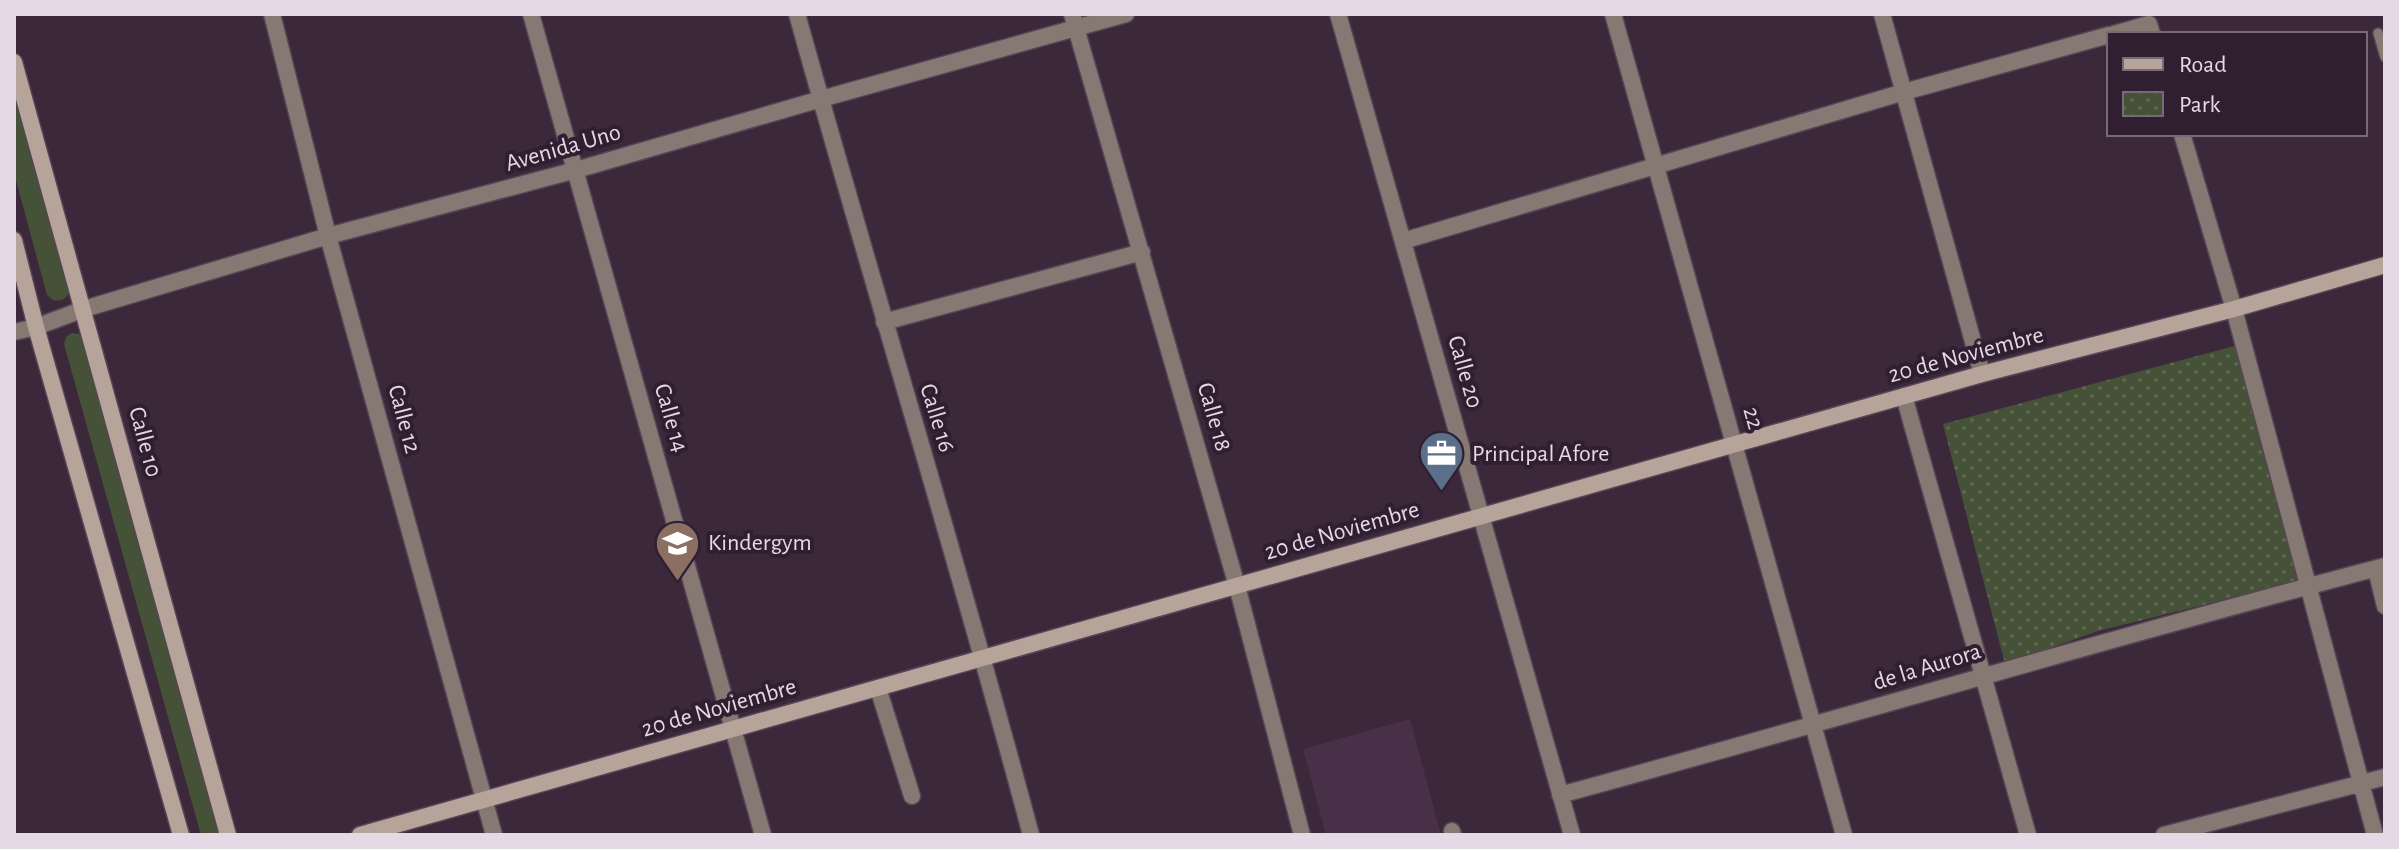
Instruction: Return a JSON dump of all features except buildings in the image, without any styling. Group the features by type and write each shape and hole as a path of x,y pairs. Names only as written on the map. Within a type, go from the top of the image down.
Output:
{"main road":[{"name":"Calle 10","path":"14,62 228,835"},
{"path":"14,240 181,835"},
{"name":"20 de Noviembre","path":"360,835 1982,374 2234,309 2385,265"}],"street":[{"name":"Calle 12","path":"272,14 328,236 494,835"},
{"name":"Calle 14","path":"531,14 763,835"},
{"name":"Calle 16","path":"797,14 984,658 1031,835"},
{"name":"Avenida Uno","path":"14,332 328,236 576,170 1074,21 1126,14"},
{"name":"Calle 20","path":"1338,14 1572,835"},
{"name":"22","path":"1613,14 1844,835"},
{"path":"1882,14 1982,374"},
{"name":"Calle 18","path":"1074,21 1237,586 1302,835"},
{"path":"1403,241 1656,164 2107,36"},
{"path":"2183,136 2234,309 2375,835"},
{"path":"884,322 1142,252"},
{"path":"1904,396 2028,835"},
{"path":"2380,567 2385,606"},
{"name":"de la Aurora","path":"1560,795 2380,567"},
{"path":"878,688 912,796"},
{"path":"2164,835 2385,777"}],"lane":[{"path":"2378,33 2385,57"}],"shaded area":[{"path":"1410,719 1441,835 1326,835 1303,749"}],"green space":[{"path":"14,90 69,289 64,299 53,300 47,295 14,173"},
{"path":"72,333 79,334 84,340 220,835 201,835 64,344 66,337"},
{"path":"2238,345 2304,580 2098,631 2005,664 1943,424"}],"place":[{"name":"Principal Afore","path":"1441,493"},
{"name":"Kindergym","path":"677,582"}]}
